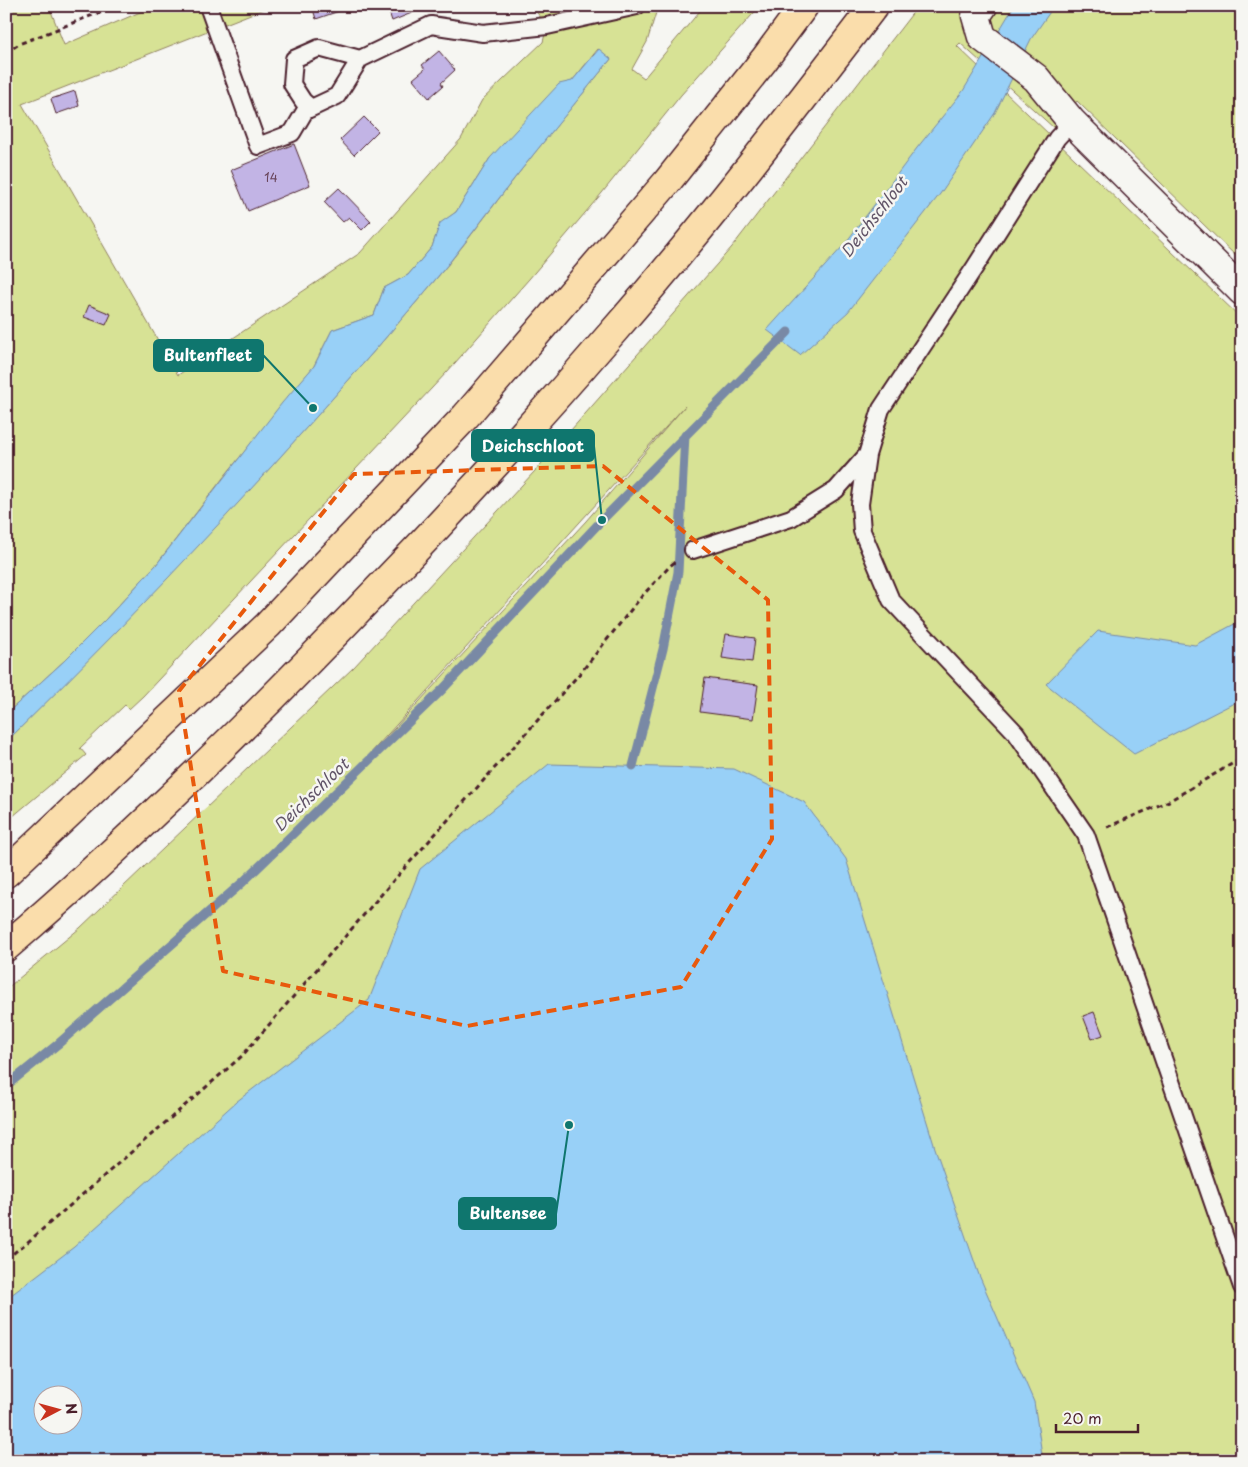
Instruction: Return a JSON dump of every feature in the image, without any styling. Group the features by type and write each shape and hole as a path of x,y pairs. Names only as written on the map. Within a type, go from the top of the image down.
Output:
{"highway":[{"path":"6,872 268,625 465,417 667,182 804,6"},
{"path":"6,947 53,907 183,787 301,670 462,501 613,332 759,155 874,6"}],"street":[{"path":"983,6 976,16 982,37 1036,78 1072,122 1242,291"}],"lane":[{"path":"208,6 258,146 292,133 304,111 337,96 360,59 430,25 483,33 547,26 637,6"},
{"path":"311,108 292,84 294,58 319,48 360,59"},
{"path":"1072,122 1056,138 975,267 881,409 867,455 860,504 862,531 891,600 1016,733 1086,835 1242,1287"},
{"path":"693,550 791,518 836,490 867,455"}],"path":[{"path":"6,53 19,44 116,6"},
{"path":"6,1259 30,1241 242,1056 393,881 582,672 642,596 670,566"},
{"path":"1086,835 1170,801 1242,758"}],"highlighted area":[{"path":"603,466 768,600 772,839 681,987 467,1026 223,971 179,691 354,474"}],"green space":[{"path":"6,6 49,6 64,45 154,6 271,6 22,104 178,375 360,253 461,139 482,100 543,42 547,26 532,6 658,6 647,42 632,69 644,78 704,6 760,6 681,95 602,193 447,372 143,696 129,709 125,705 80,748 86,755 6,822 6,742 168,577 324,408 446,267 611,59 598,49 572,81 490,158 456,212 440,224 432,247 408,275 384,288 374,315 332,330 314,366 223,478 156,565 64,661 6,714"},
{"path":"918,6 1242,6 1242,262 1077,101 1055,129 960,43 957,46 1242,319 1242,1461 6,1461 6,989 80,928 354,667 534,472 732,247","holes":["685,406 586,521 311,819"]}],"water":[{"path":"1014,6 1054,6 1031,39 995,113 940,194 848,312 800,355 767,330 844,245 917,148 963,91"},
{"path":"599,49 611,59 522,168 425,292 221,522 115,633 6,742 6,714 64,661 156,565 282,403 314,366 332,330 374,315 384,288 408,275 432,247 440,223 456,212 490,158 559,84 572,81"},
{"path":"1242,620 1242,699 1134,754 1046,684 1098,631 1195,645"},
{"path":"549,764 734,769 804,802 846,859 935,1148 979,1275 1034,1402 1043,1461 6,1461 6,1299 74,1247 236,1102 369,1000 420,869"}],"building":[{"path":"312,6 340,6 342,10 316,19"},
{"path":"387,6 429,6 392,21"},
{"path":"439,51 455,70 441,83 443,86 429,98 413,79 425,69 422,65"},
{"path":"75,91 79,106 56,114 51,99"},
{"path":"364,117 378,131 354,155 340,140"},
{"path":"294,144 310,185 248,211 231,170"},
{"path":"339,188 371,221 362,230 349,217 343,222 324,202"},
{"path":"89,305 111,314 106,325 84,317"},
{"path":"726,634 755,638 752,662 722,658"},
{"path":"705,678 758,685 753,719 700,712"},
{"path":"1094,1012 1103,1035 1092,1039 1083,1016"}],"waterway":[{"name":"Deichschloot","path":"6,1086 58,1044 243,882 443,689 602,520 788,332"},
{"path":"633,766 663,649 678,572 685,435"}],"place":[{"name":"Bultenfleet","path":"313,408"},
{"name":"Deichschloot","path":"602,520"},
{"name":"Bultensee","path":"569,1125"}]}
